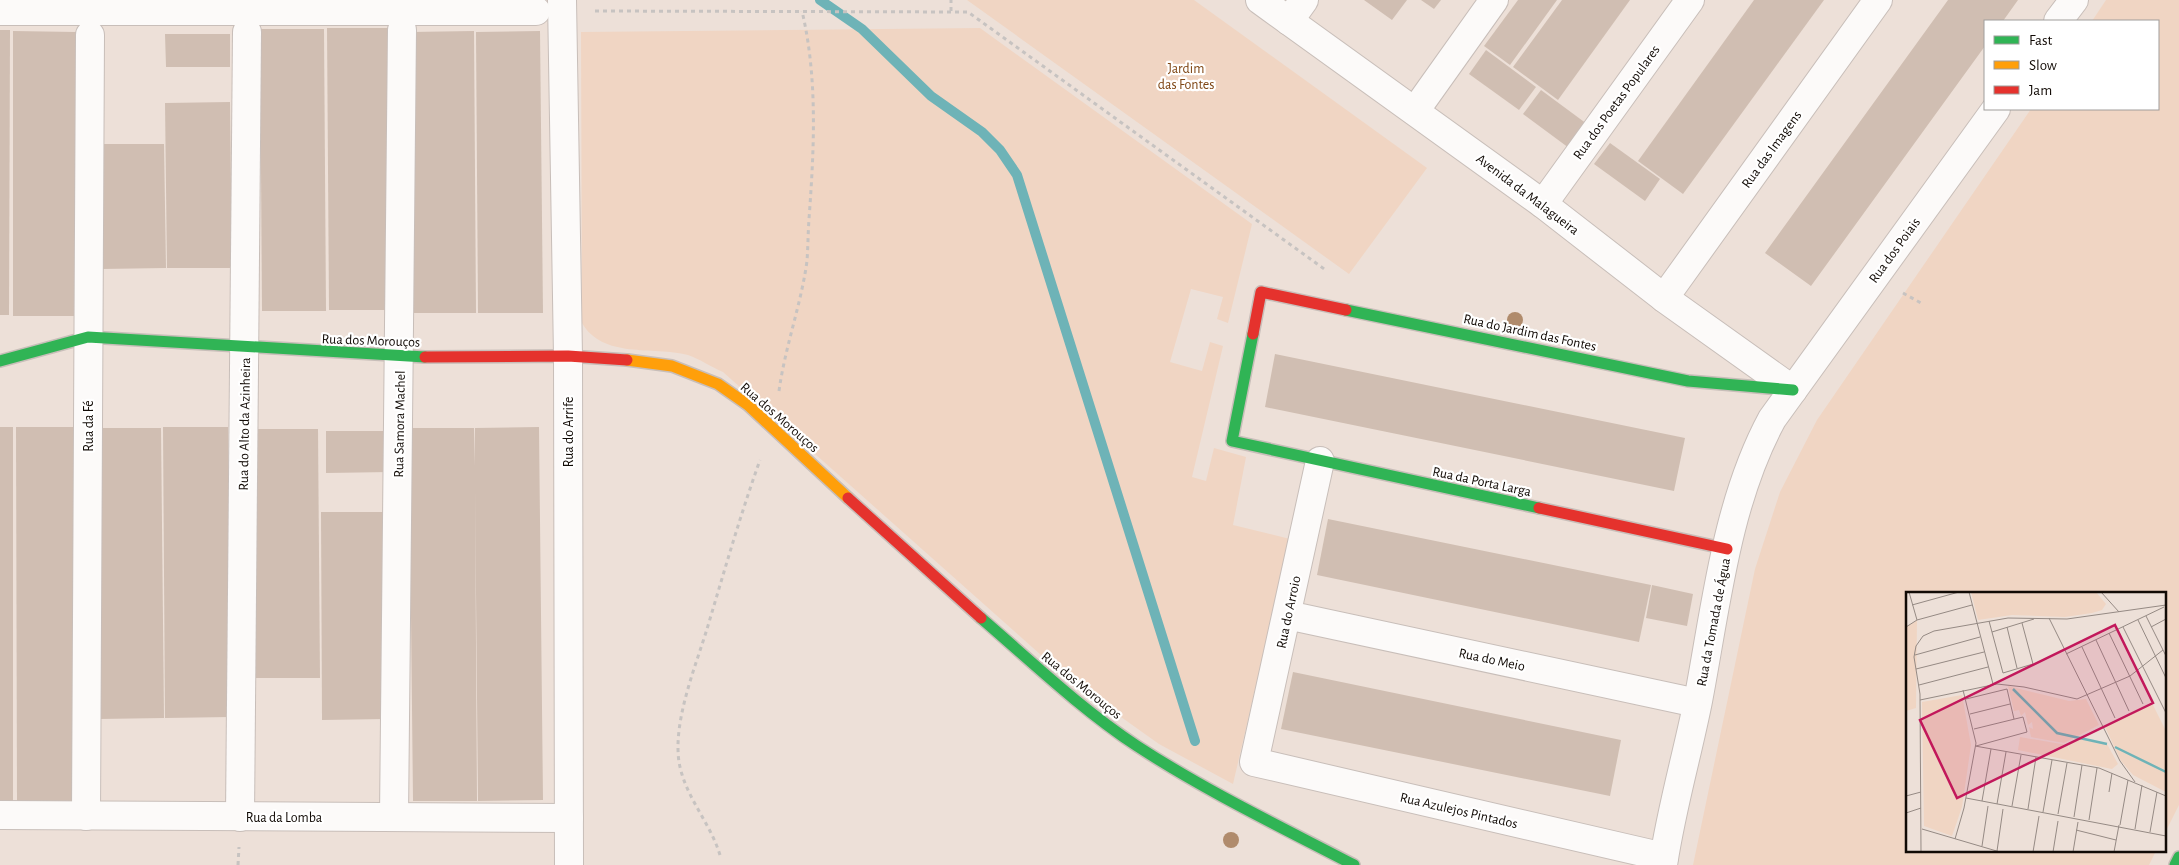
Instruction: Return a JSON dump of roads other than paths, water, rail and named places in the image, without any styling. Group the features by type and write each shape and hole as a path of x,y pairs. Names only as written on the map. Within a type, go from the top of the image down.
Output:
{"street":[{"name":"Rua do Arrife","path":"562,0 568,356 569,865"},
{"name":"Avenida da Malagueira","path":"1260,0 1296,10 1415,111 1542,204 1664,298 1793,390"},
{"path":"1415,111 1494,0"},
{"name":"Rua dos Poetas Populares","path":"1542,204 1690,0"},
{"name":"Rua das Imagens","path":"1664,298 1878,0"},
{"path":"2059,20 2074,0"},
{"path":"0,11 536,10"},
{"name":"Rua Samora Machel","path":"394,817 402,30"},
{"name":"Rua do Alto da Azinheira","path":"240,817 247,32"},
{"name":"Rua da Fé","path":"86,816 90,35"},
{"name":"Rua dos Poiais","path":"1793,390 1995,110"},
{"name":"Rua do Jardim das Fontes","path":"1232,441 1261,292 1688,381 1793,390"},
{"name":"Rua dos Morouços","path":"0,361 88,337 245,349 400,357 568,356 637,361 672,366 718,384 748,405 917,563 1088,711 1137,746 1214,792 1354,865"},
{"name":"Rua da Tomada de Água","path":"1663,861 1697,703 1727,548 1749,468 1758,444 1772,419 1793,390"},
{"name":"Rua da Porta Larga","path":"1232,441 1727,548"},
{"name":"Rua do Arroio","path":"1254,762 1288,615 1320,461"},
{"name":"Rua do Meio","path":"1288,615 1697,703"},
{"name":"Rua Azulejos Pintados","path":"1254,762 1663,861"},
{"name":"Rua da Lomba","path":"0,815 569,818"},
{"path":"2175,865 2179,857"}],"waterway":[{"path":"820,0 862,29 931,96 982,132 1000,150 1017,175 1195,741"}],"park label":[{"name":"Jardim das Fontes","path":"1186,76"}]}
